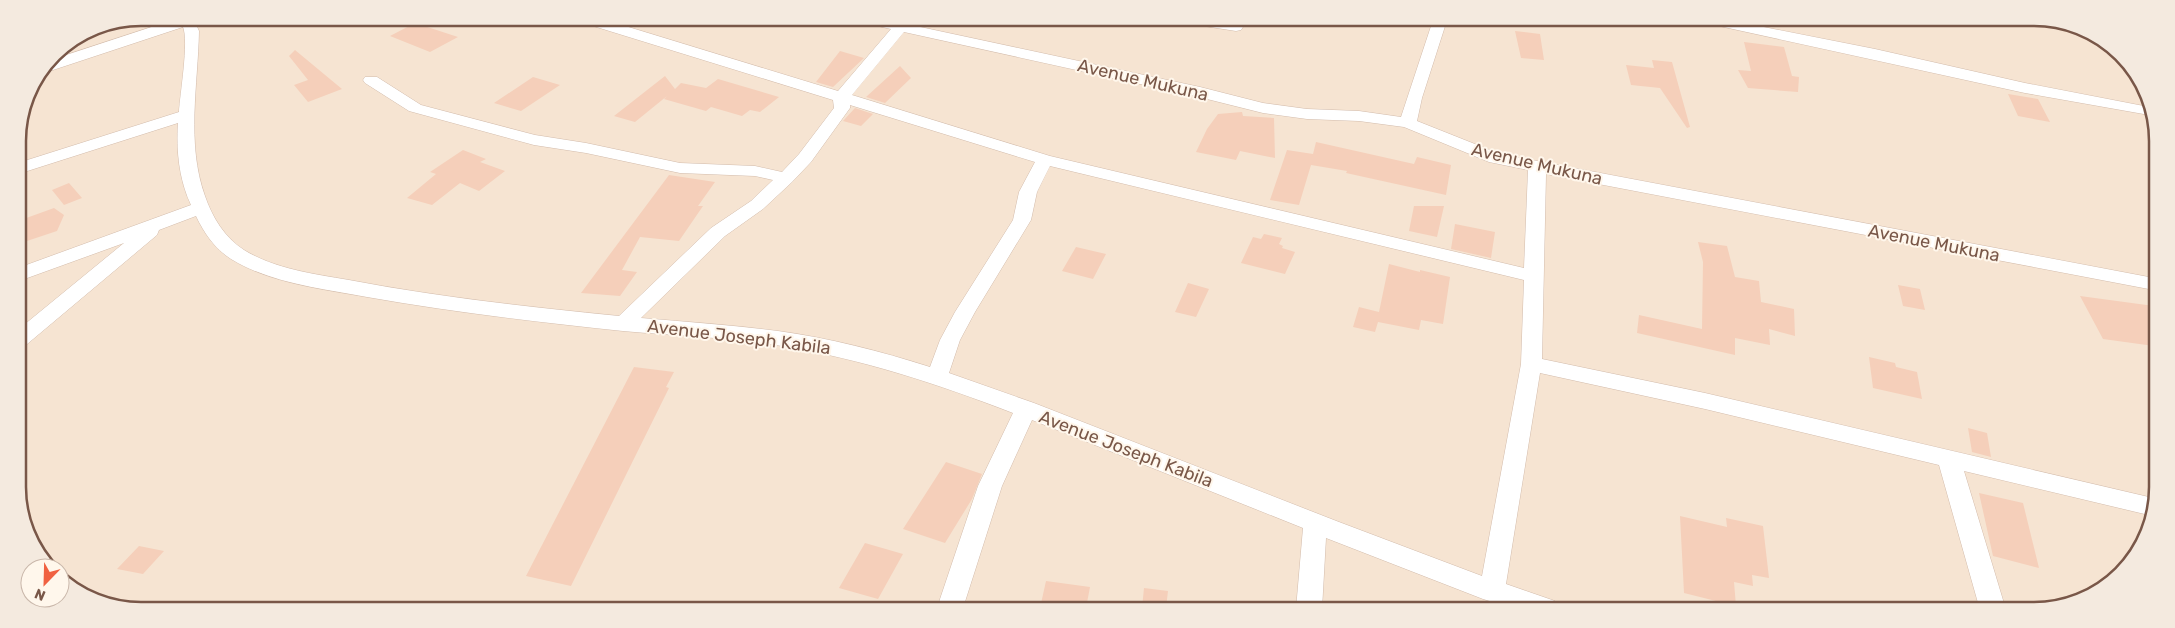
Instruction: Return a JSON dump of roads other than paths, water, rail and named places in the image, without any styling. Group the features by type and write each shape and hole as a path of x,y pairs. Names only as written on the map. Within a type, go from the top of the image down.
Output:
{"street":[{"path":"56,64 167,26"},
{"name":"Avenue Joseph Kabila","path":"190,26 192,40 185,115 185,148 194,196 224,245 243,257 272,268 324,282 415,298 623,324 778,338 827,346 887,361 937,376 1026,409 1315,523 1525,602"},
{"path":"608,26 1045,160 1533,276"},
{"path":"623,324 718,232 756,206 805,158 842,108 841,98 902,26"},
{"name":"Avenue Mukuna","path":"918,26 1263,108 1307,114 1359,116 1408,123 1494,158 1537,167 2149,283"},
{"path":"1230,26 1236,27"},
{"path":"1408,123 1414,98 1438,26"},
{"path":"1735,26 1875,54 2025,88 2145,111"},
{"path":"371,80 415,108 534,140 586,148 680,168 755,170 786,178"},
{"path":"26,166 185,115"},
{"path":"937,376 950,340 965,312 1022,220 1028,192 1045,160"},
{"path":"1492,591 1531,364 1537,167"},
{"path":"26,272 200,208"},
{"path":"26,334 161,222"},
{"path":"1531,364 1705,401 2147,506"},
{"path":"952,602 990,486 1026,409"},
{"path":"1949,459 1991,602"},
{"path":"1309,602 1315,523"}]}
